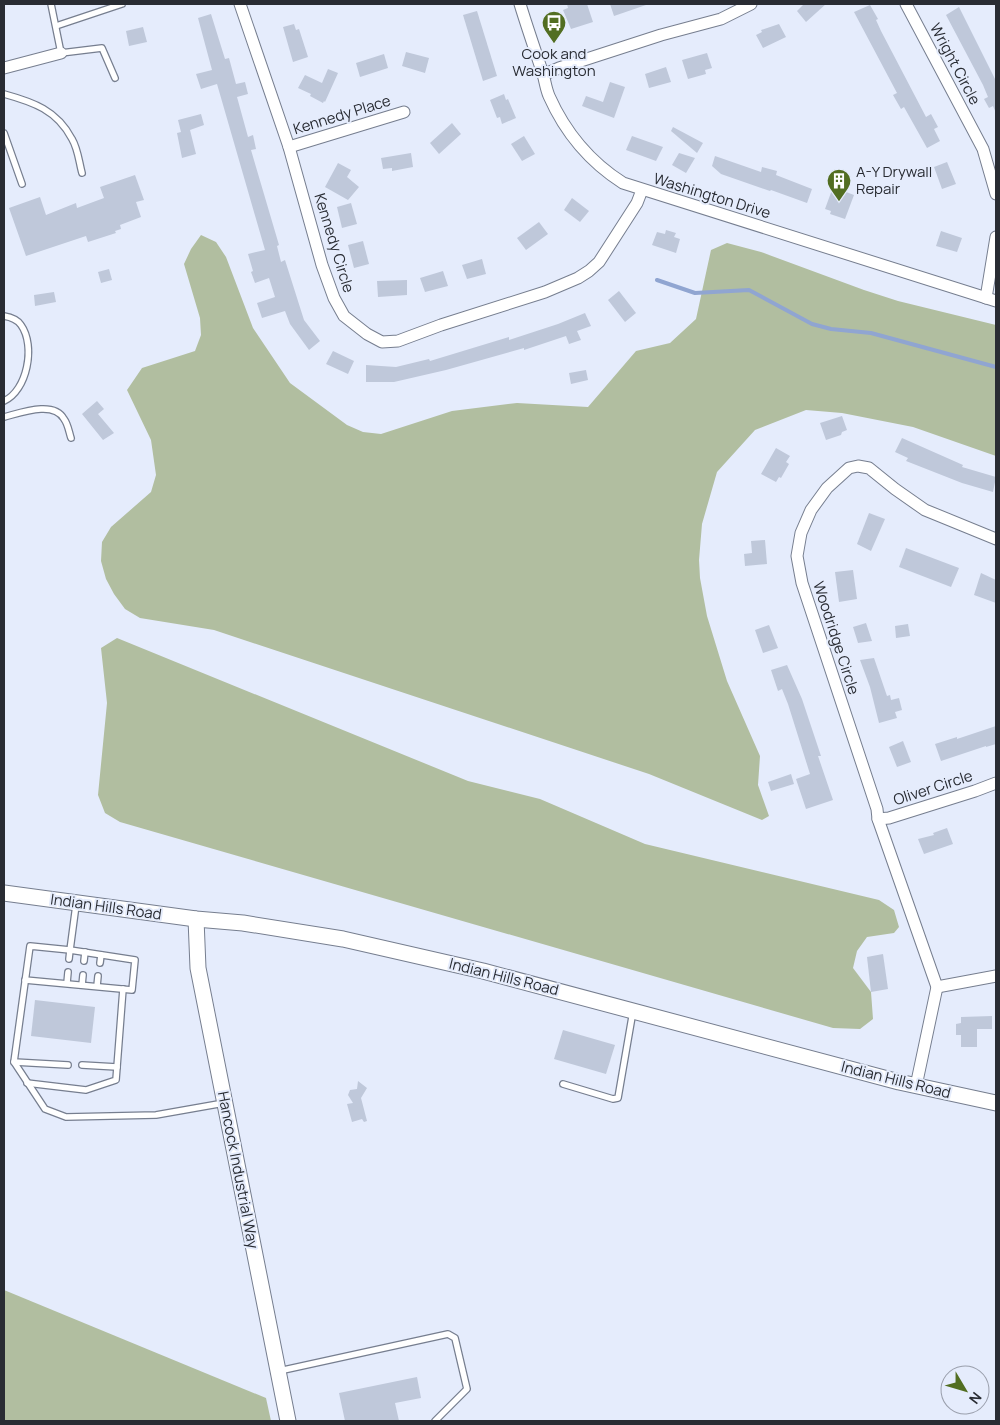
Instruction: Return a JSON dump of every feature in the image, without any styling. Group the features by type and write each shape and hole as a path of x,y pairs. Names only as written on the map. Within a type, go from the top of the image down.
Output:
{"street":[{"name":"Kennedy Circle","path":"240,4 289,147 322,265 334,298 344,316 367,334 382,342 398,341 545,292 578,278 599,262 637,202 642,190"},
{"name":"Washington Drive","path":"520,4 543,75 561,120 575,142 609,174 623,183 991,300"},
{"path":"543,75 661,35 721,18 751,4"},
{"name":"Wright Circle","path":"906,4 983,149 996,194"},
{"path":"4,68 60,53"},
{"name":"Kennedy Place","path":"289,147 404,112"},
{"path":"991,300 996,238"},
{"name":"Woodridge Circle","path":"937,987 878,818 802,583 798,556 801,533 811,510 827,488 849,468 858,466 869,468 926,510 996,539"},
{"name":"Oliver Circle","path":"878,818 889,818 996,783"},
{"name":"Indian Hills Road","path":"4,893 196,919 243,923 343,939 484,970 916,1086 996,1103"},
{"name":"Hancock Industrial Way","path":"196,919 198,968 288,1421"},
{"path":"916,1086 937,987 996,976"}],"lane":[{"path":"51,4 60,53 102,48 115,78"},
{"path":"56,26 122,4"},
{"path":"4,94 24,100 51,112 73,140 82,173"},
{"path":"4,133 22,184"},
{"path":"4,316 13,318 21,324 28,343 27,371 13,397 4,401"},
{"path":"4,417 37,410 50,409 57,411 64,418 71,438"},
{"path":"69,960 76,903"},
{"path":"25,980 132,990 135,960 30,946 25,980 14,1062 46,1109 66,1116 156,1115 225,1103"},
{"path":"84,962 85,952"},
{"path":"100,963 101,954"},
{"path":"67,983 68,972"},
{"path":"82,985 83,974"},
{"path":"97,986 98,976"},
{"path":"27,1083 86,1090 116,1080 123,989"},
{"path":"563,1084 613,1099 618,1098 633,1010"},
{"path":"14,1062 68,1065"},
{"path":"82,1065 117,1067"},
{"path":"278,1371 448,1334 455,1338 467,1388 435,1421"}],"green space":[{"path":"201,235 216,242 226,257 253,328 290,383 347,425 363,432 381,434 452,411 517,403 588,407 636,351 670,343 696,319 711,250 727,243 761,252 898,301 996,325 996,456 913,427 842,413 806,410 755,430 717,472 702,524 699,560 700,578 707,616 727,681 760,756 758,785 769,816 762,820 649,774 214,630 140,618 125,609 106,579 101,561 102,542 111,527 151,492 156,475 151,440 127,390 142,368 195,351 201,335 200,318 184,264 191,249"},
{"path":"117,638 468,781 540,799 645,844 879,900 894,910 899,927 894,933 867,937 857,951 853,968 871,992 873,1019 860,1029 833,1028 120,822 105,813 98,795 107,703 101,648"},
{"path":"4,1290 266,1398 271,1421 4,1421"}],"building":[{"path":"567,4 587,4 593,22 571,29 563,10 568,8"},
{"path":"610,4 646,4 646,5 614,16"},
{"path":"804,4 826,4 806,22 797,11"},
{"path":"870,5 878,19 876,20 881,31 926,117 931,114 938,127 934,129 940,141 927,148 904,107 901,109 893,95 897,93 854,12"},
{"path":"959,7 996,81 996,113 993,106 989,108 984,99 988,97 983,85 946,15"},
{"path":"477,11 497,76 483,81 463,15"},
{"path":"211,14 225,59 229,58 236,84 245,82 248,94 237,97 248,137 253,135 256,149 251,150 279,245 277,246 281,262 285,260 304,320 320,341 309,350 290,324 285,311 262,318 257,303 275,297 269,278 255,283 251,272 253,271 248,254 265,250 217,84 201,89 196,74 212,70 198,18"},
{"path":"294,24 296,30 299,29 308,57 293,62 283,27"},
{"path":"779,24 786,37 763,48 756,35 762,32 761,30"},
{"path":"143,27 147,42 129,46 126,31"},
{"path":"406,52 429,58 425,73 402,66"},
{"path":"707,53 712,68 705,70 706,74 688,79 682,60"},
{"path":"384,54 388,68 360,77 356,63"},
{"path":"666,67 671,82 649,88 645,74"},
{"path":"328,69 338,73 325,102 323,103 310,96 311,94 298,88 305,75 322,83"},
{"path":"610,82 625,87 614,118 582,106 586,96 603,102"},
{"path":"504,94 516,118 502,124 500,117 497,118 490,100"},
{"path":"201,114 204,125 190,130 196,154 182,158 177,133 181,132 178,120"},
{"path":"452,123 461,134 439,154 430,143"},
{"path":"673,127 703,143 697,153 671,131"},
{"path":"524,136 535,154 522,161 511,144"},
{"path":"632,136 663,147 656,161 626,150"},
{"path":"411,153 413,167 392,171 392,168 383,169 381,158"},
{"path":"679,153 695,158 686,173 672,165"},
{"path":"715,156 761,172 762,167 777,171 776,175 812,189 807,203 721,174 712,166"},
{"path":"947,162 956,184 942,189 934,167"},
{"path":"338,163 351,170 347,177 359,187 348,200 325,187"},
{"path":"135,175 144,200 136,202 141,217 120,225 121,229 115,231 116,233 88,242 86,236 26,256 9,208 40,197 46,215 76,203 77,208 104,198 100,187"},
{"name":"A-Y Drywall Repair","path":"833,187 854,195 845,219 830,214 831,211 825,209"},
{"path":"572,198 589,211 580,222 564,210"},
{"path":"351,203 357,224 342,228 337,207"},
{"path":"539,222 548,234 526,250 517,238"},
{"path":"666,230 676,233 674,237 680,239 676,253 652,245 657,232 665,234"},
{"path":"941,231 962,238 957,252 936,246"},
{"path":"363,241 369,264 354,268 348,245"},
{"path":"482,259 486,274 467,279 462,265"},
{"path":"109,269 112,280 101,283 98,272"},
{"path":"443,271 448,286 425,292 420,278"},
{"path":"407,280 407,295 378,297 377,281"},
{"path":"619,291 636,313 625,322 608,300"},
{"path":"54,292 56,302 35,306 34,295"},
{"path":"585,313 591,326 577,331 581,340 569,344 566,336 524,350 524,348 446,370 394,382 366,382 366,365 396,367 429,359 430,361 509,337 509,340"},
{"path":"333,351 354,361 348,374 326,364"},
{"path":"586,370 588,380 571,384 569,373"},
{"path":"97,401 104,409 98,414 114,433 103,440 82,414"},
{"path":"842,416 847,430 842,432 841,435 826,440 820,423"},
{"path":"902,438 963,465 962,467 996,477 993,492 962,483 906,461 908,458 895,452"},
{"path":"776,448 790,456 786,462 789,464 781,478 779,477 776,482 761,474"},
{"path":"869,513 885,519 871,551 857,544"},
{"path":"765,540 767,564 745,566 744,554 752,553 751,541"},
{"path":"906,548 959,568 951,587 899,567"},
{"path":"853,570 857,599 839,602 835,572"},
{"path":"981,573 996,580 996,603 974,595"},
{"path":"866,623 872,641 858,643 853,627"},
{"path":"908,624 910,636 896,638 895,626"},
{"path":"769,625 778,648 763,653 755,630"},
{"path":"874,658 887,696 890,695 891,700 899,698 902,710 895,712 897,718 879,723 870,687 860,660"},
{"path":"787,665 802,699 833,800 806,809 796,779 810,774 788,704 782,689 778,691 771,670"},
{"path":"996,726 996,744 941,761 935,744"},
{"path":"903,741 911,762 897,767 889,747"},
{"path":"791,774 794,784 771,791 768,782"},
{"path":"947,828 953,844 924,854 918,839 934,835 933,833"},
{"path":"883,954 888,989 871,992 867,957"},
{"path":"35,1000 95,1007 91,1043 31,1036"},
{"path":"992,1016 992,1029 977,1029 977,1047 961,1047 961,1035 956,1035 956,1024 961,1023 961,1017"},
{"path":"563,1030 615,1045 606,1074 554,1059"},
{"path":"358,1081 367,1088 361,1098 367,1121 364,1122 362,1119 352,1122 347,1104 353,1103 348,1095 350,1090 357,1089"},
{"path":"417,1377 421,1398 395,1403 399,1421 345,1421 339,1393"}],"waterway":[{"path":"657,280 695,293 749,290 812,324 831,329 871,333 996,367"}],"place":[{"name":"Cook and Washington","path":"554,44"},
{"name":"A-Y Drywall Repair","path":"839,202"}]}
